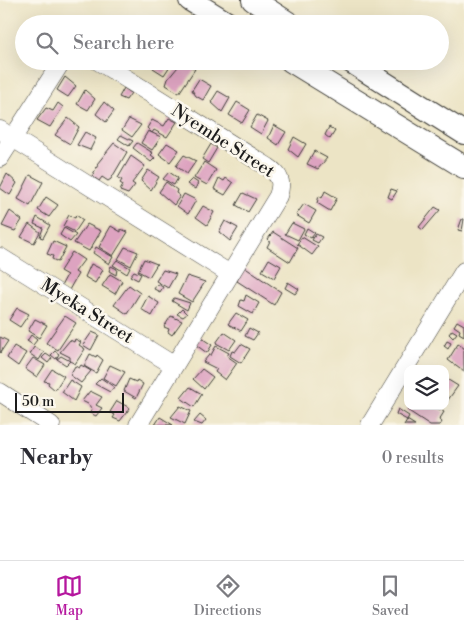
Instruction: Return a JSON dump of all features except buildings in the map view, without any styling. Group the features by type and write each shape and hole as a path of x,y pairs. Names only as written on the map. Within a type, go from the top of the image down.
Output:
{"main road":[{"path":"190,0 214,15"},
{"path":"252,0 276,15"},
{"path":"306,70 464,167"},
{"path":"364,70 464,133"}],"street":[{"path":"0,158 6,134 55,70"},
{"name":"Nyembe Street","path":"113,70 268,166 276,172 280,179 278,196 138,425"},
{"path":"6,134 230,274"},
{"name":"Myeka Street","path":"0,257 173,365"},
{"path":"370,425 464,271"},
{"path":"0,392 51,425"}]}
